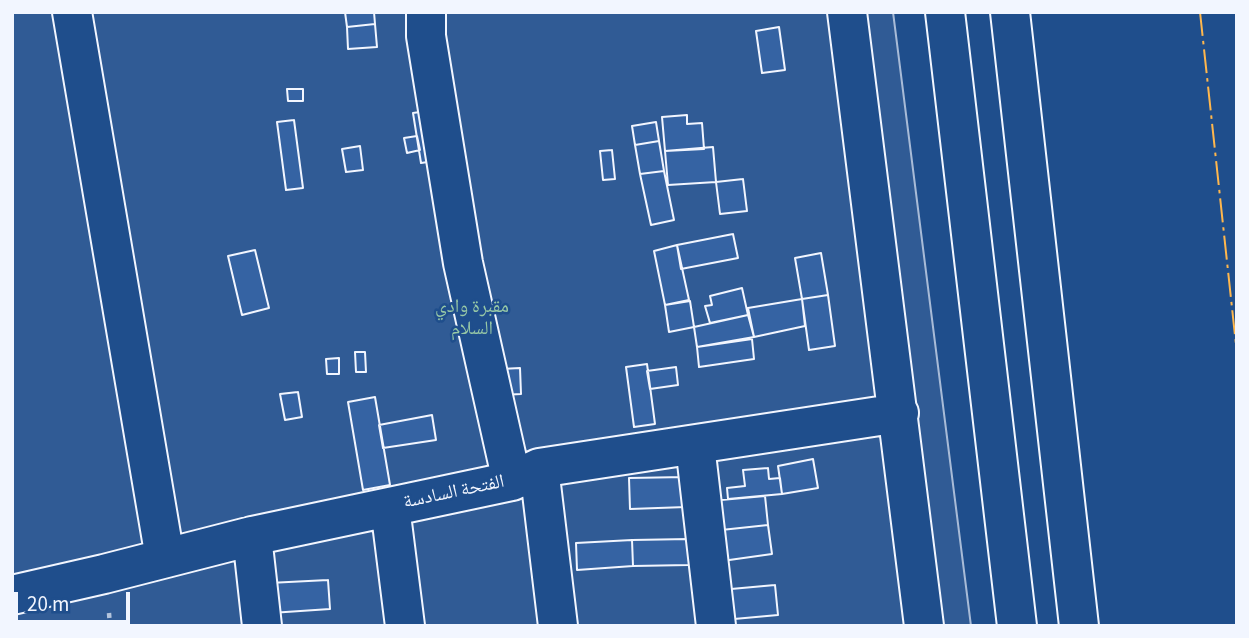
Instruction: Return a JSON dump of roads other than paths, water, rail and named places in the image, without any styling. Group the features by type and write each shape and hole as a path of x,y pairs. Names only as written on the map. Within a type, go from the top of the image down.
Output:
{"main road":[{"path":"72,12 165,558"},
{"path":"426,12 426,36 463,263 525,474 558,626"},
{"path":"847,12 925,626"},
{"path":"945,12 1017,626"},
{"path":"1010,12 1079,626"},
{"name":"الفتحة السادسة","path":"12,594 525,474 899,413"},
{"path":"695,445 716,626"},
{"path":"390,507 405,626"},
{"path":"252,536 262,626"}],"park label":[{"name":"مقبرة وادي السلام","path":"472,319"}]}
